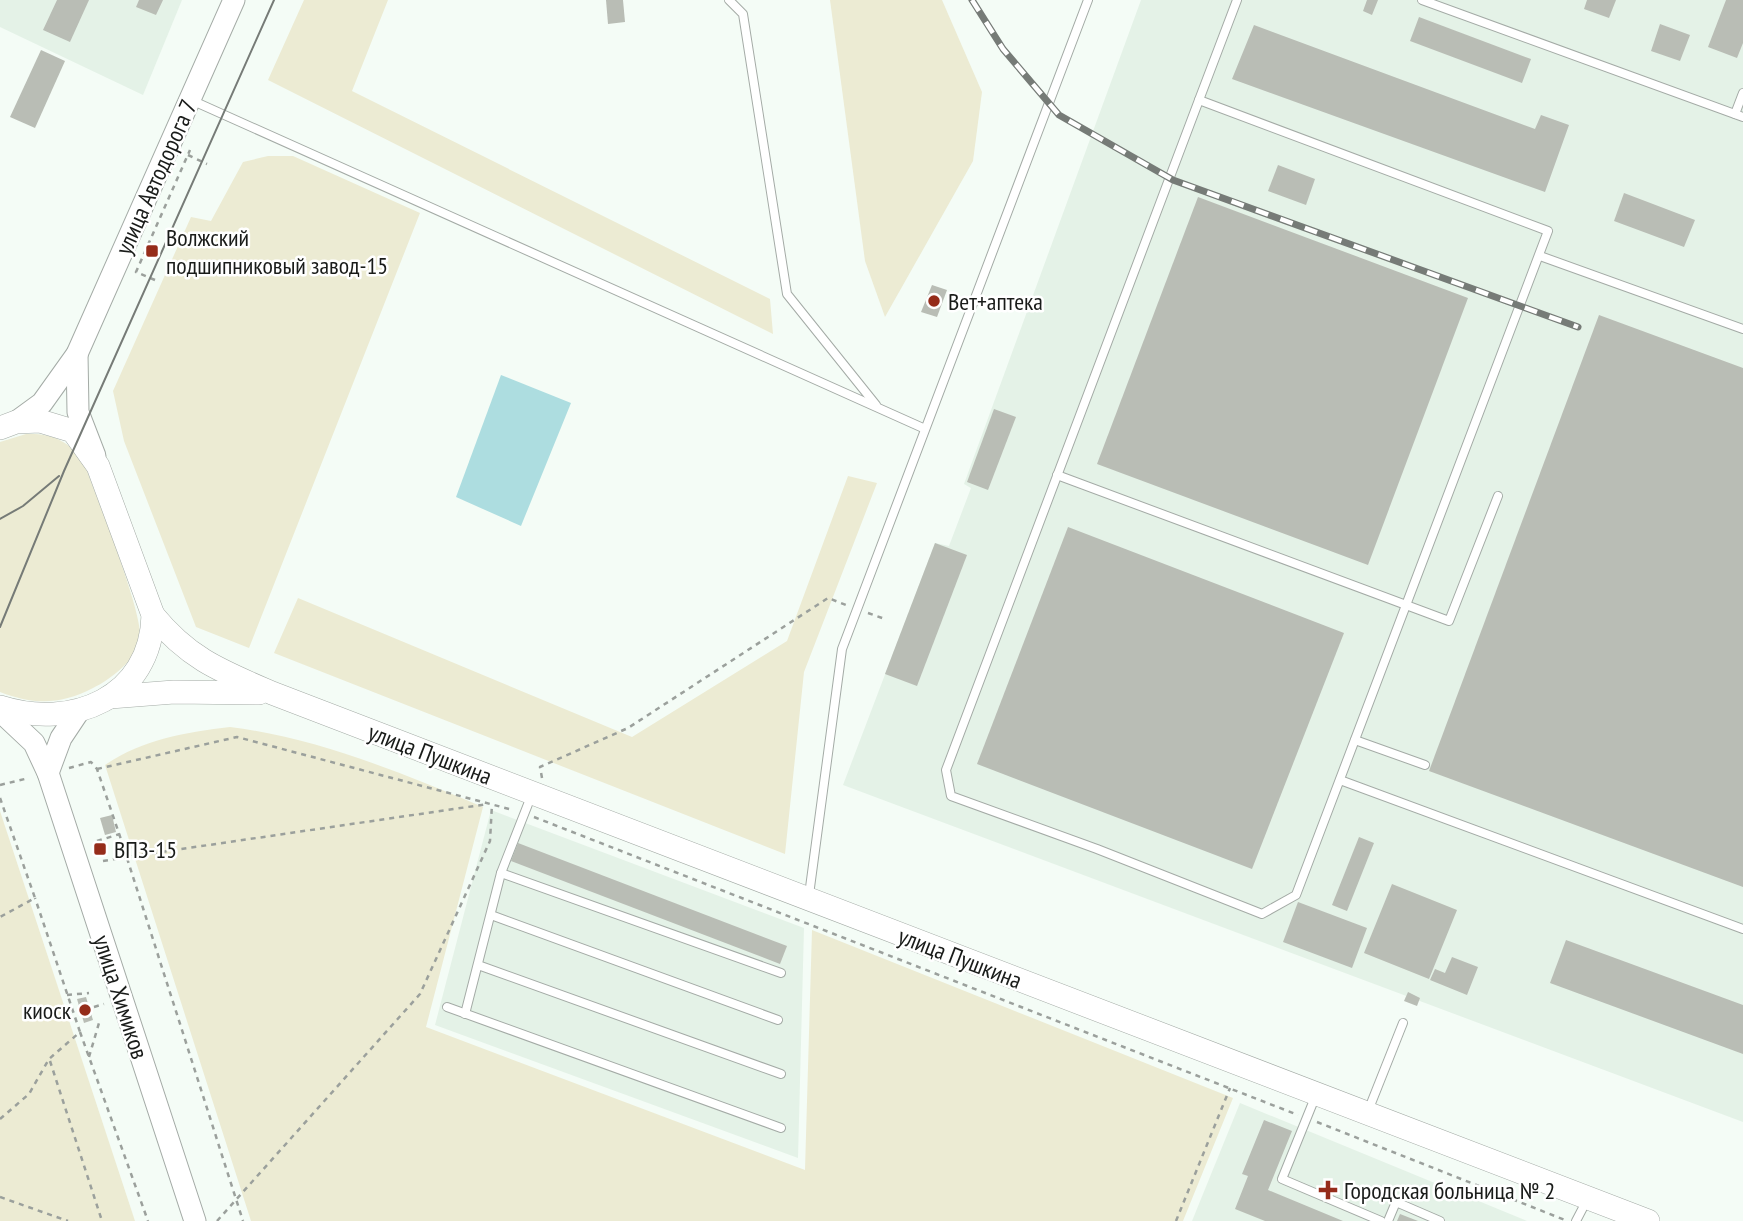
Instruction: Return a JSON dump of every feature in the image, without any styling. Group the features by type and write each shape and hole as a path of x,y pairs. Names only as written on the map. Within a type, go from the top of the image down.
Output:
{"main road":[{"name":"улица Пушкина","path":"8,425 40,421 74,431 99,466 153,615 173,639 193,656 272,693 531,801 808,900 1648,1221"},
{"name":"улица Пушкина","path":"0,709 50,717 79,711 110,697 128,683 142,664 152,640 153,615"},
{"name":"улица Пушкина","path":"110,697 220,691 272,693"}],"street":[{"name":"улица Автодорога 7","path":"8,425 42,403 77,354 234,0"},
{"name":"улица Автодорога 7","path":"77,354 78,412 99,466"},
{"name":"улица Химиков","path":"0,709 34,743 47,774 195,1221"},
{"path":"47,774 61,738 79,711"}],"lane":[{"path":"729,0 744,15 787,294 878,407"},
{"path":"808,900 842,649 923,428 1088,0"},
{"path":"1199,100 1548,230 1296,895 1262,914 1097,849 951,796 946,771 1057,475 1199,100 1237,0"},
{"path":"1422,0 1739,115 1743,93"},
{"path":"191,100 923,428"},
{"path":"1540,256 1743,329"},
{"path":"1057,475 1449,621 1498,496"},
{"path":"1355,740 1424,765"},
{"path":"1340,780 1743,929"},
{"path":"464,1014 501,873 531,801"},
{"path":"501,873 781,973"},
{"path":"491,915 778,1020"},
{"path":"478,965 781,1074"},
{"path":"447,1007 781,1128"},
{"path":"1367,1114 1403,1023"},
{"path":"1316,1095 1282,1179 1381,1221"},
{"path":"1576,1221 1588,1198"},
{"path":"1388,1221 1396,1202 1440,1221"}],"path":[{"path":"155,280 136,272 190,149"},
{"path":"188,155 207,164"},
{"path":"885,619 828,598 628,728 540,767 543,781 531,801 531,816 1568,1221"},
{"path":"97,769 237,737 492,804"},
{"path":"0,785 91,762 97,769 243,1221"},
{"path":"0,797 148,1221"},
{"path":"103,861 492,804 531,801"},
{"path":"216,1221 420,994 490,841 492,804"},
{"path":"97,841 120,834"},
{"path":"0,918 35,898"},
{"path":"68,995 89,993"},
{"path":"89,1057 99,1023"},
{"path":"0,1119 29,1094 49,1059 80,1032"},
{"path":"49,1059 102,1221"},
{"path":"1176,1221 1230,1088"},
{"path":"0,1196 68,1221"}],"shaded area":[{"path":"0,0 182,0 143,95 0,27"},
{"path":"1141,0 1743,0 1743,1122 843,785 935,543 949,546 971,488 964,484"},
{"path":"491,810 804,928 798,1158 435,1025"},
{"name":"Городская больница № 2","path":"1240,1103 1527,1221 1192,1221"}],"green space":[{"path":"304,0 388,0 352,91 770,299 773,334 268,80"},
{"path":"830,0 942,0 982,92 973,161 885,317 865,261"},
{"path":"268,156 293,156 420,213 249,648 196,627 124,441 113,391 191,217 211,221 243,162"},
{"path":"26,434 58,439 71,447 83,460 127,580 139,625 138,647 122,668 107,680 81,694 58,700 36,701 0,692 0,442"},
{"path":"848,476 877,483 804,672 785,854 274,653 298,598 632,737 787,641"},
{"path":"230,727 295,739 359,758 483,807 426,1027 805,1170 812,930 1233,1098 1183,1221 251,1221 105,765 134,749 165,738"},
{"path":"0,811 135,1221 0,1221"}],"water":[{"path":"501,375 571,403 521,526 456,497"}],"building":[{"path":"57,0 89,0 70,42 43,30"},
{"path":"139,0 163,0 156,15 136,7"},
{"path":"606,0 623,0 625,22 608,24"},
{"path":"1367,0 1378,0 1372,15 1363,11"},
{"path":"1587,0 1616,0 1609,18 1584,9"},
{"path":"1726,0 1743,0 1743,43 1737,58 1708,47"},
{"path":"1419,17 1531,59 1522,83 1410,41"},
{"path":"1660,24 1690,35 1680,61 1651,51"},
{"path":"1254,25 1535,129 1541,115 1569,125 1545,192 1232,79"},
{"path":"41,50 65,61 35,128 10,117"},
{"path":"1278,165 1315,179 1306,205 1268,191"},
{"path":"1624,193 1695,220 1684,247 1614,221"},
{"path":"1198,197 1468,298 1368,565 1097,464"},
{"name":"Вет+аптека","path":"932,285 947,290 937,317 921,312"},
{"path":"1599,315 1743,368 1743,887 1429,771"},
{"path":"994,409 1016,417 988,490 967,482"},
{"path":"1068,527 1344,633 1252,869 977,764"},
{"path":"935,543 967,555 917,686 885,674"},
{"path":"112,815 116,832 105,835 100,818"},
{"path":"1359,837 1374,843 1347,911 1332,905"},
{"path":"518,843 787,946 780,964 511,861"},
{"path":"1392,884 1457,910 1429,979 1364,953"},
{"path":"1298,902 1367,928 1352,968 1283,942"},
{"path":"1566,940 1743,1005 1743,1054 1550,983"},
{"path":"1452,957 1478,967 1467,995 1430,980 1435,969 1445,973"},
{"path":"1408,992 1420,998 1417,1006 1404,1001"},
{"name":"киоск","path":"86,997 93,1020 84,1023 77,999"},
{"path":"1264,1120 1292,1131 1268,1190 1343,1221 1265,1221 1235,1209 1248,1176 1242,1174"},
{"path":"1400,1214 1418,1221 1397,1221"}],"tram line":[{"path":"0,627 64,471 274,0"},
{"path":"0,519 23,506 59,476"}],"railway":[{"path":"972,0 1003,49 1059,115 1173,180 1578,327"}],"place":[{"name":"Волжский подшипниковый завод-15","path":"152,251"},
{"name":"Вет+аптека","path":"934,301"},
{"name":"ВПЗ-15","path":"100,849"},
{"name":"киоск","path":"85,1010"},
{"name":"Городская больница № 2","path":"1328,1190"}]}
